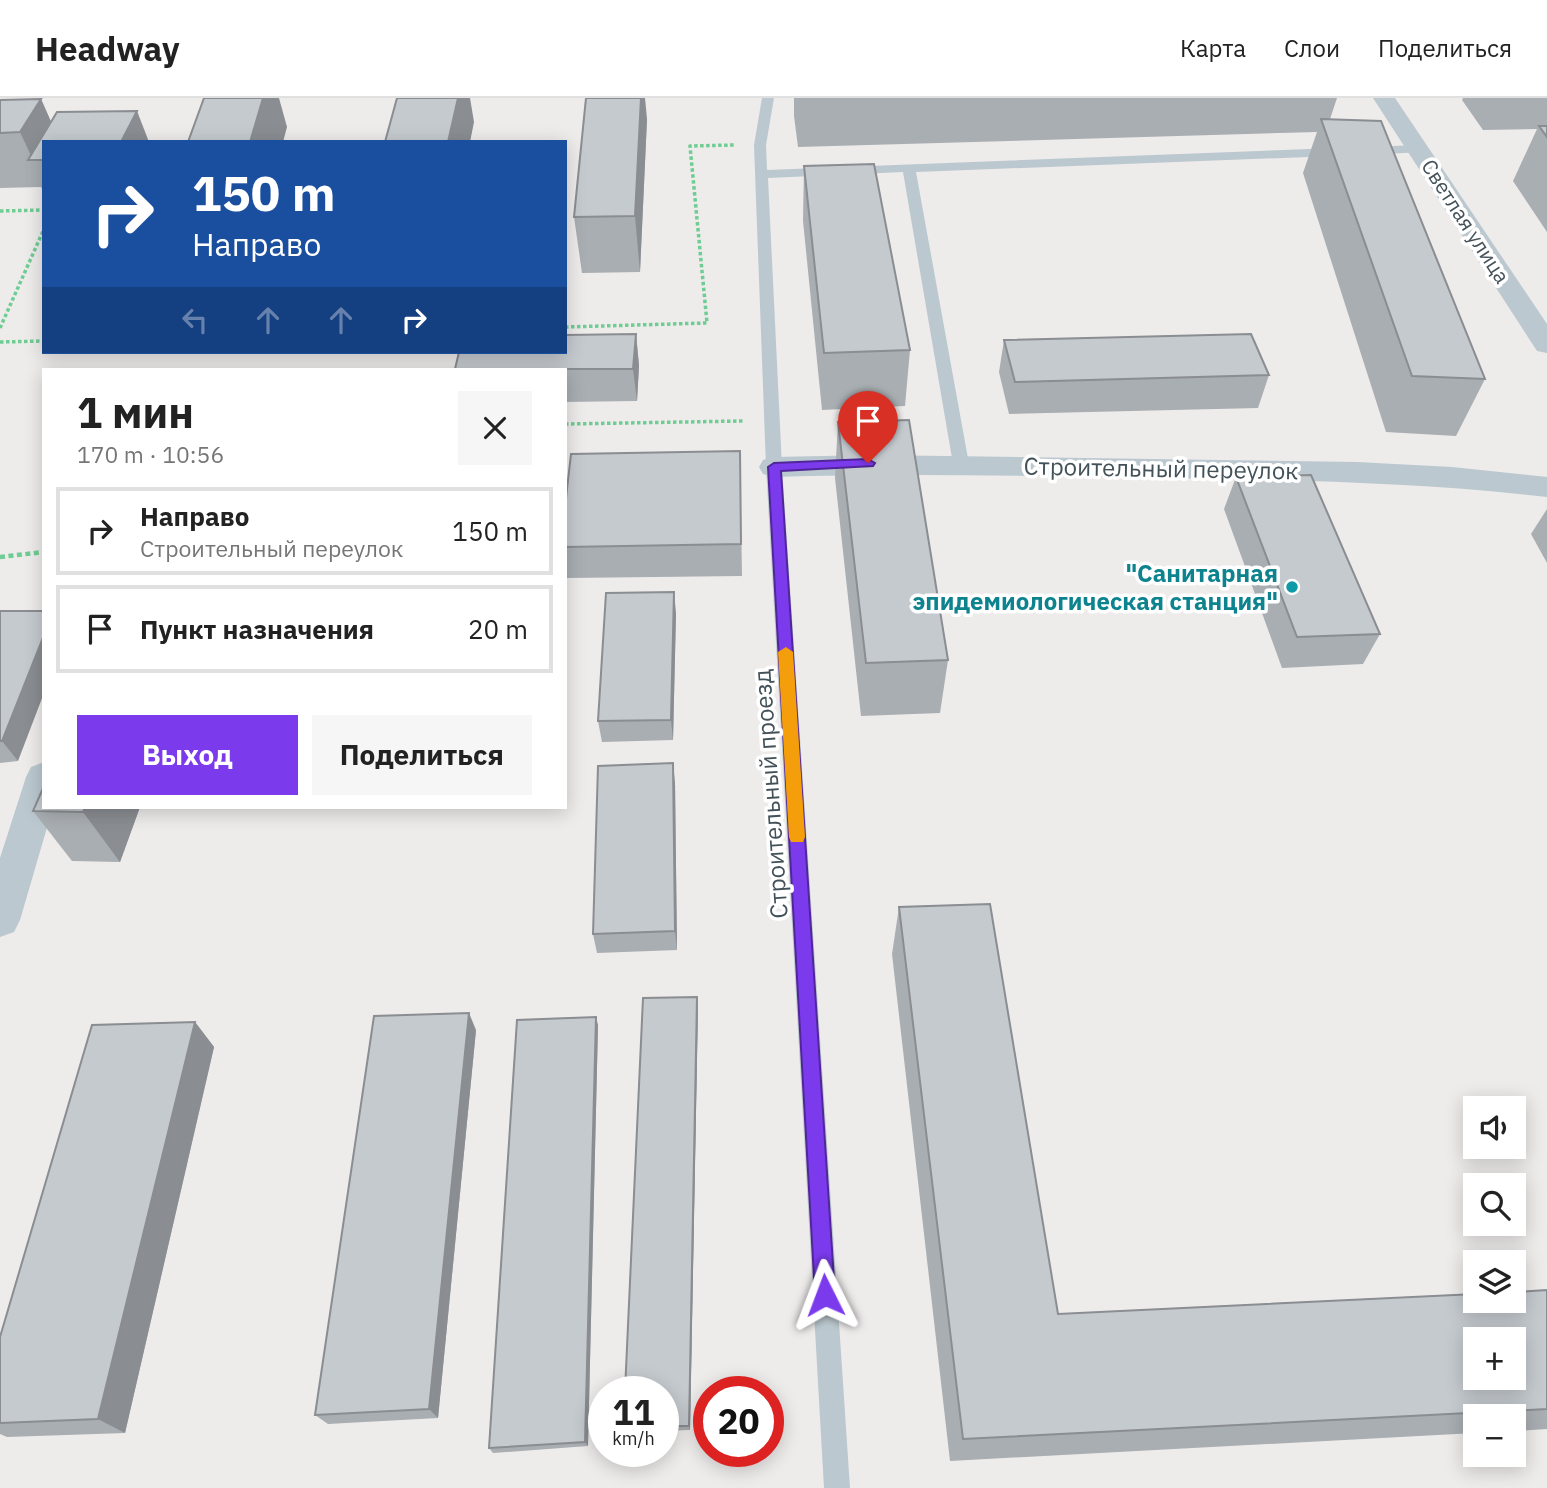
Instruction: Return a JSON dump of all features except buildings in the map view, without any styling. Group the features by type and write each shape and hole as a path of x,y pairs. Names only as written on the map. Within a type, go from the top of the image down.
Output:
{"street":[{"name":"Светлая улица","path":"1384,98 1547,345"},
{"name":"Строительный переулок","path":"774,467 868,463 1293,470 1488,479 1547,487"},
{"path":"0,920 42,784"}],"lane":[{"name":"Строительный проезд","path":"768,98 760,145 774,467 837,1488"},
{"path":"761,174 1418,149"},
{"path":"909,168 961,464"}],"path":[{"path":"567,327 707,324 690,146 760,145"},
{"path":"0,211 42,210"},
{"path":"0,328 42,234"},
{"path":"0,342 42,341"},
{"path":"567,424 772,420"},
{"path":"0,557 42,552"}],"slow traffic":[{"path":"786,652 797,837"}],"place":[{"name":"\"Санитарная эпидемиологическая станция\"","path":"1292,587"}],"route":[{"path":"825,1295 774,467 868,463"}]}
